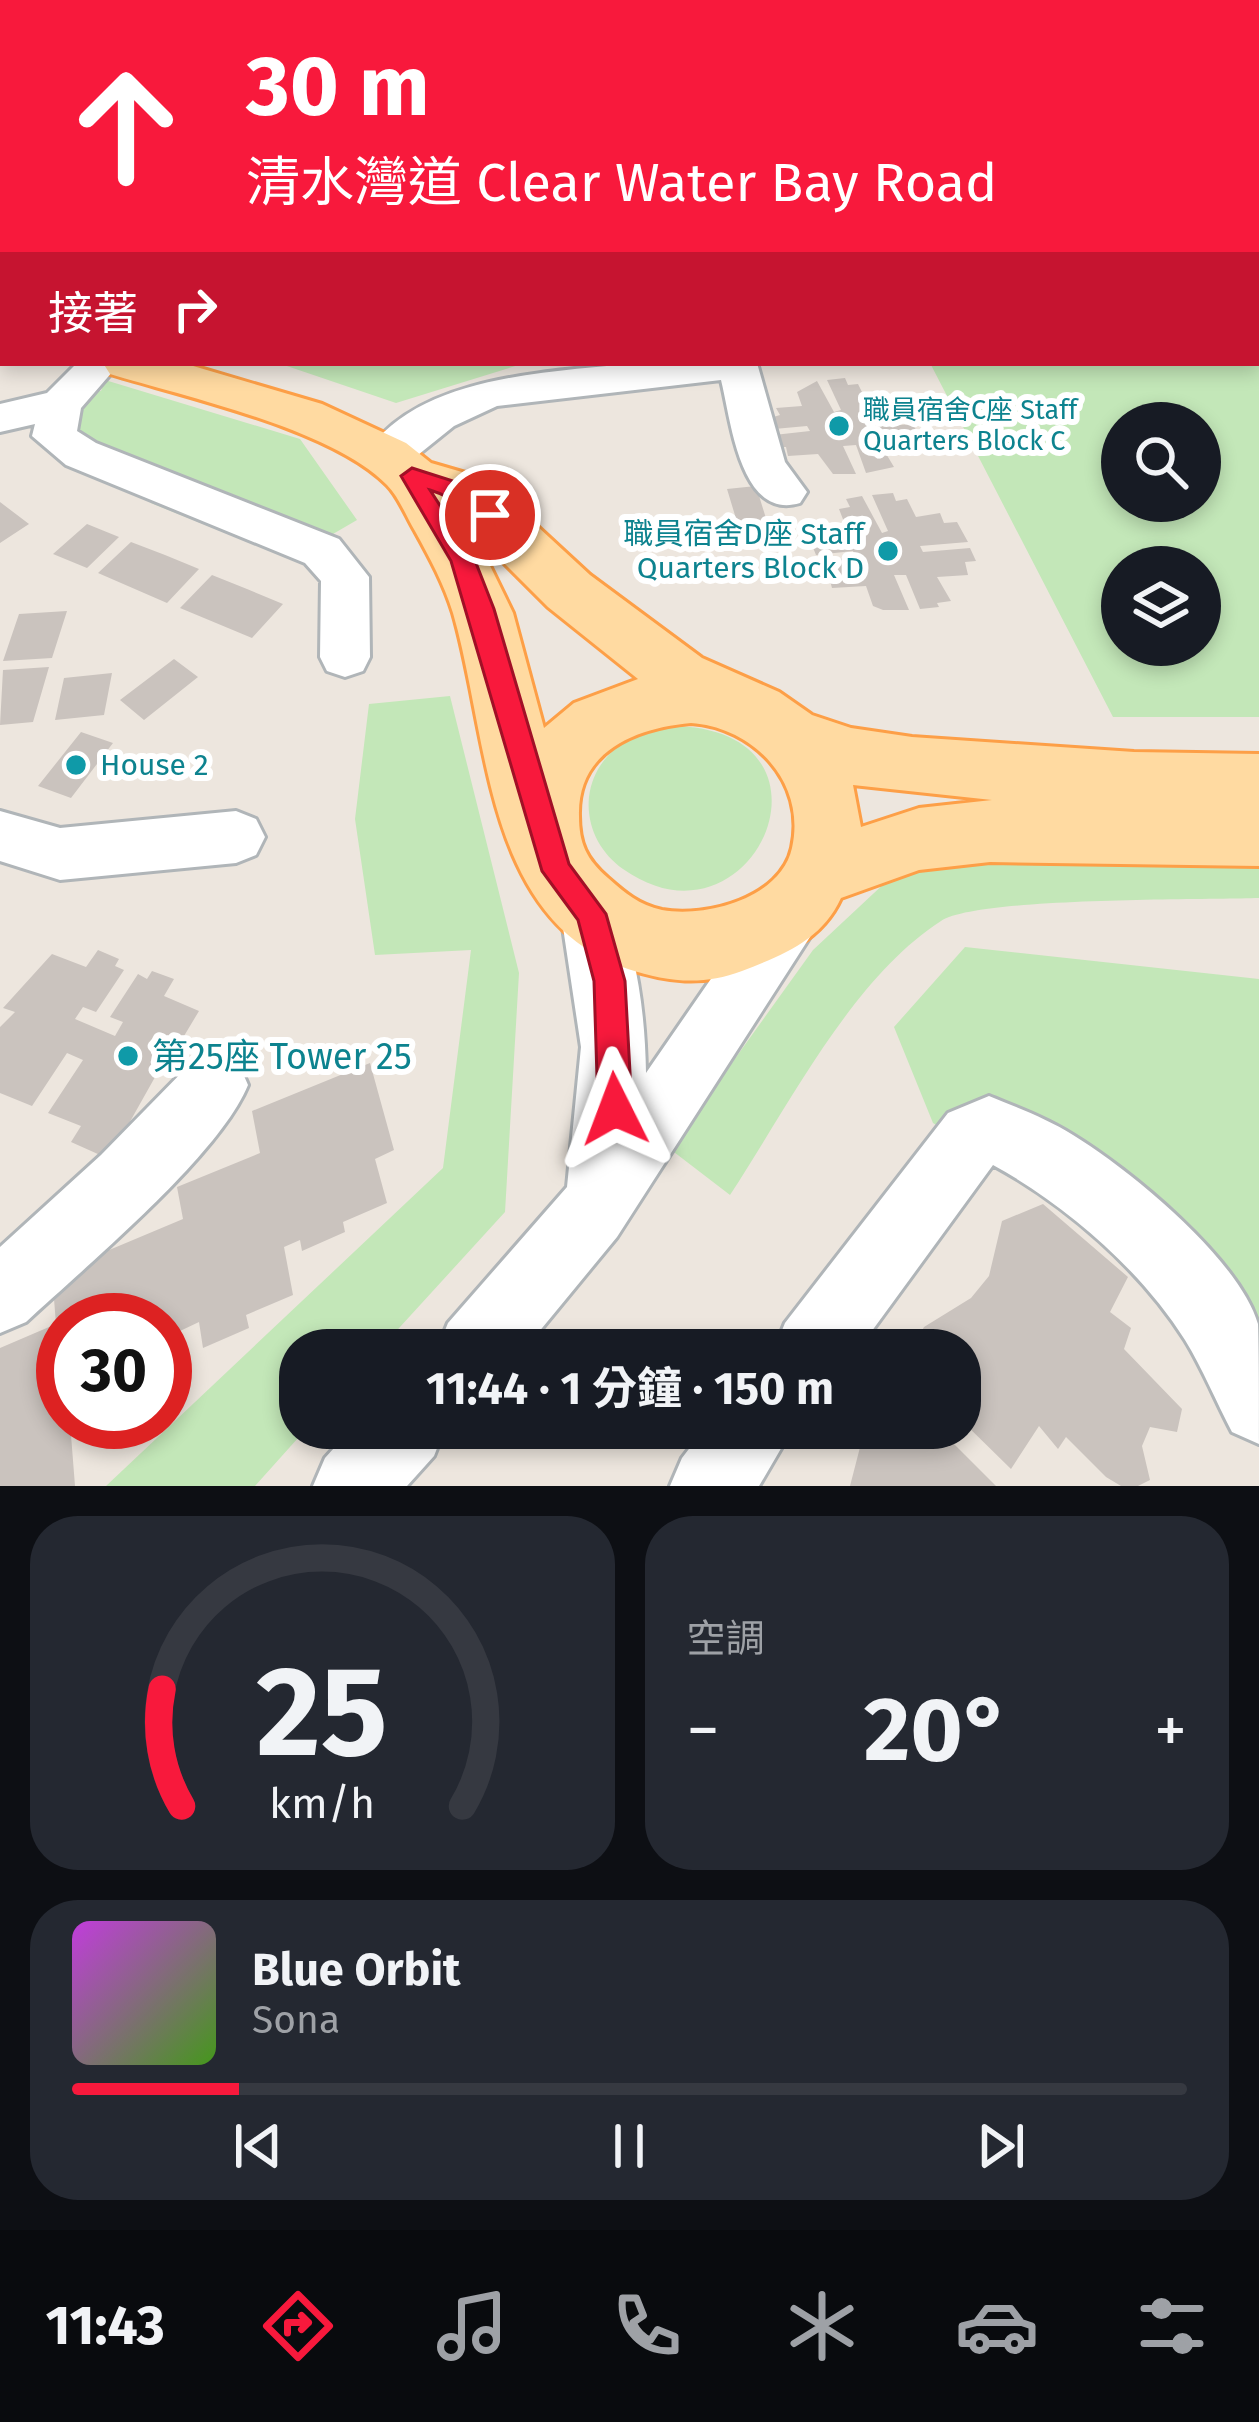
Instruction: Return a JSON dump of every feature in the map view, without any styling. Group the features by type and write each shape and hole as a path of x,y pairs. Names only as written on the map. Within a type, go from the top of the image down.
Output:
{"main road":[{"path":"138,366 304,416 399,466 466,493 569,591 680,676 755,711 789,734 851,756 912,766 1134,781 1259,783"},
{"path":"399,466 462,558 482,609 547,847 571,894 591,914 629,936 674,947 720,945 762,931 808,889 919,839 990,831 1259,835"},
{"path":"547,847 542,818 551,776 592,724 647,698 723,699"},
{"path":"789,734 813,763 830,809 831,836 808,889"}],"street":[{"path":"97,366 62,404 54,436 70,449 322,551 345,577 345,657"},
{"path":"399,466 439,416 489,393 736,366"},
{"path":"754,366 764,466 784,492"},
{"path":"0,418 62,404"},
{"path":"0,836 60,854 236,837"},
{"path":"493,1329 592,1212 808,889"},
{"path":"591,914 609,981 615,1109 592,1212"},
{"path":"0,1296 126,1180 215,1085"},
{"path":"828,1329 972,1137 989,1130 1029,1144 1091,1190 1202,1300 1259,1405"},
{"path":"353,1486 387,1449"},
{"path":"710,1486 738,1449"}],"green space":[{"path":"287,366 515,366 396,403"},
{"path":"932,366 1259,366 1259,717 1113,717"},
{"path":"105,380 300,439 357,520 290,559 151,503 117,452 66,424 94,391 101,391"},
{"path":"450,696 519,973 505,1212 398,1329 279,1329 279,1449 288,1449 255,1486 106,1486 145,1449 192,1449 192,1405 443,1168 471,950 375,955 355,819 369,704"},
{"path":"664,726 723,735 758,759 771,794 766,831 746,864 713,886 671,890 623,869 601,847 592,828 589,797 597,770 625,742"},
{"path":"970,853 1259,860 1259,898 1043,904 963,913 941,921 879,975 850,1010 730,1195 670,1149 813,950 889,879"},
{"path":"965,947 1259,979 1259,1342 1244,1321 933,1123 894,1027"}],"building":[{"name":"職員宿舍C座 Staff Quarters Block C","path":"845,378 848,385 858,384 865,398 887,395 890,403 902,402 911,419 868,421 871,427 913,424 918,434 908,435 911,446 882,447 894,467 866,473 856,445 843,446 856,474 833,474 818,454 788,456 786,447 779,447 774,435 810,431 807,426 774,429 770,418 780,415 776,408 802,406 797,392 817,381 834,412 841,410 827,380"},
{"path":"756,486 773,541 744,545 727,489"},
{"name":"職員宿舍D座 Staff Quarters Block D","path":"893,493 896,501 907,499 916,517 940,513 944,523 957,522 968,542 920,546 923,552 970,548 976,561 965,562 968,575 937,577 951,601 937,603 939,607 920,609 906,575 894,575 909,610 883,610 873,606 866,586 832,588 829,577 821,577 816,562 855,557 853,551 816,555 810,540 821,538 817,528 846,527 839,509 850,507 846,499 862,496 882,533 888,531 872,495"},
{"path":"0,502 29,524 0,543"},
{"path":"87,524 119,537 87,568 53,554"},
{"path":"131,542 199,569 167,603 98,573"},
{"path":"212,575 283,604 252,638 180,608"},
{"path":"67,611 52,658 3,661 19,614"},
{"path":"174,659 198,677 144,720 120,700"},
{"path":"49,667 33,722 0,725 3,670"},
{"path":"112,673 104,715 55,720 64,678"},
{"name":"House 2","path":"81,732 113,743 71,798 38,786"},
{"name":"第25座 Tower 25","path":"98,950 119,959 115,966 124,970 96,1012 83,1007 75,1019 115,1036 123,1022 110,1017 138,974 147,979 152,971 174,979 164,996 199,1011 184,1036 192,1039 171,1075 159,1070 109,1159 71,1142 81,1126 48,1113 83,1060 67,1053 32,1106 0,1093 0,1027 15,1012 3,1008 52,954 86,967"},
{"path":"370,1063 394,1150 375,1159 387,1203 343,1222 345,1232 302,1251 300,1240 284,1247 293,1295 246,1315 249,1328 203,1348 199,1322 192,1325 192,1293 54,1293 52,1274 183,1219 177,1187 260,1153 252,1111"},
{"path":"1043,1204 1128,1277 1110,1312 1131,1328 1124,1349 1182,1409 1177,1432 1150,1427 1142,1446 1150,1480 1121,1486 1066,1437 1058,1449 1039,1426 1011,1469 981,1440 981,1329 923,1329 971,1298 989,1276 1002,1221"},
{"path":"36,1333 36,1449 72,1449 75,1486 0,1486 0,1348"},
{"path":"860,1449 959,1449 996,1486 850,1486"}],"place":[{"name":"職員宿舍C座 Staff Quarters Block C","path":"839,426"},
{"name":"職員宿舍D座 Staff Quarters Block D","path":"888,551"},
{"name":"House 2","path":"76,765"},
{"name":"第25座 Tower 25","path":"128,1056"}],"route":[{"path":"490,515 466,493 412,476 431,515 462,558 482,609 556,871 591,914 609,981 615,1109"}]}
